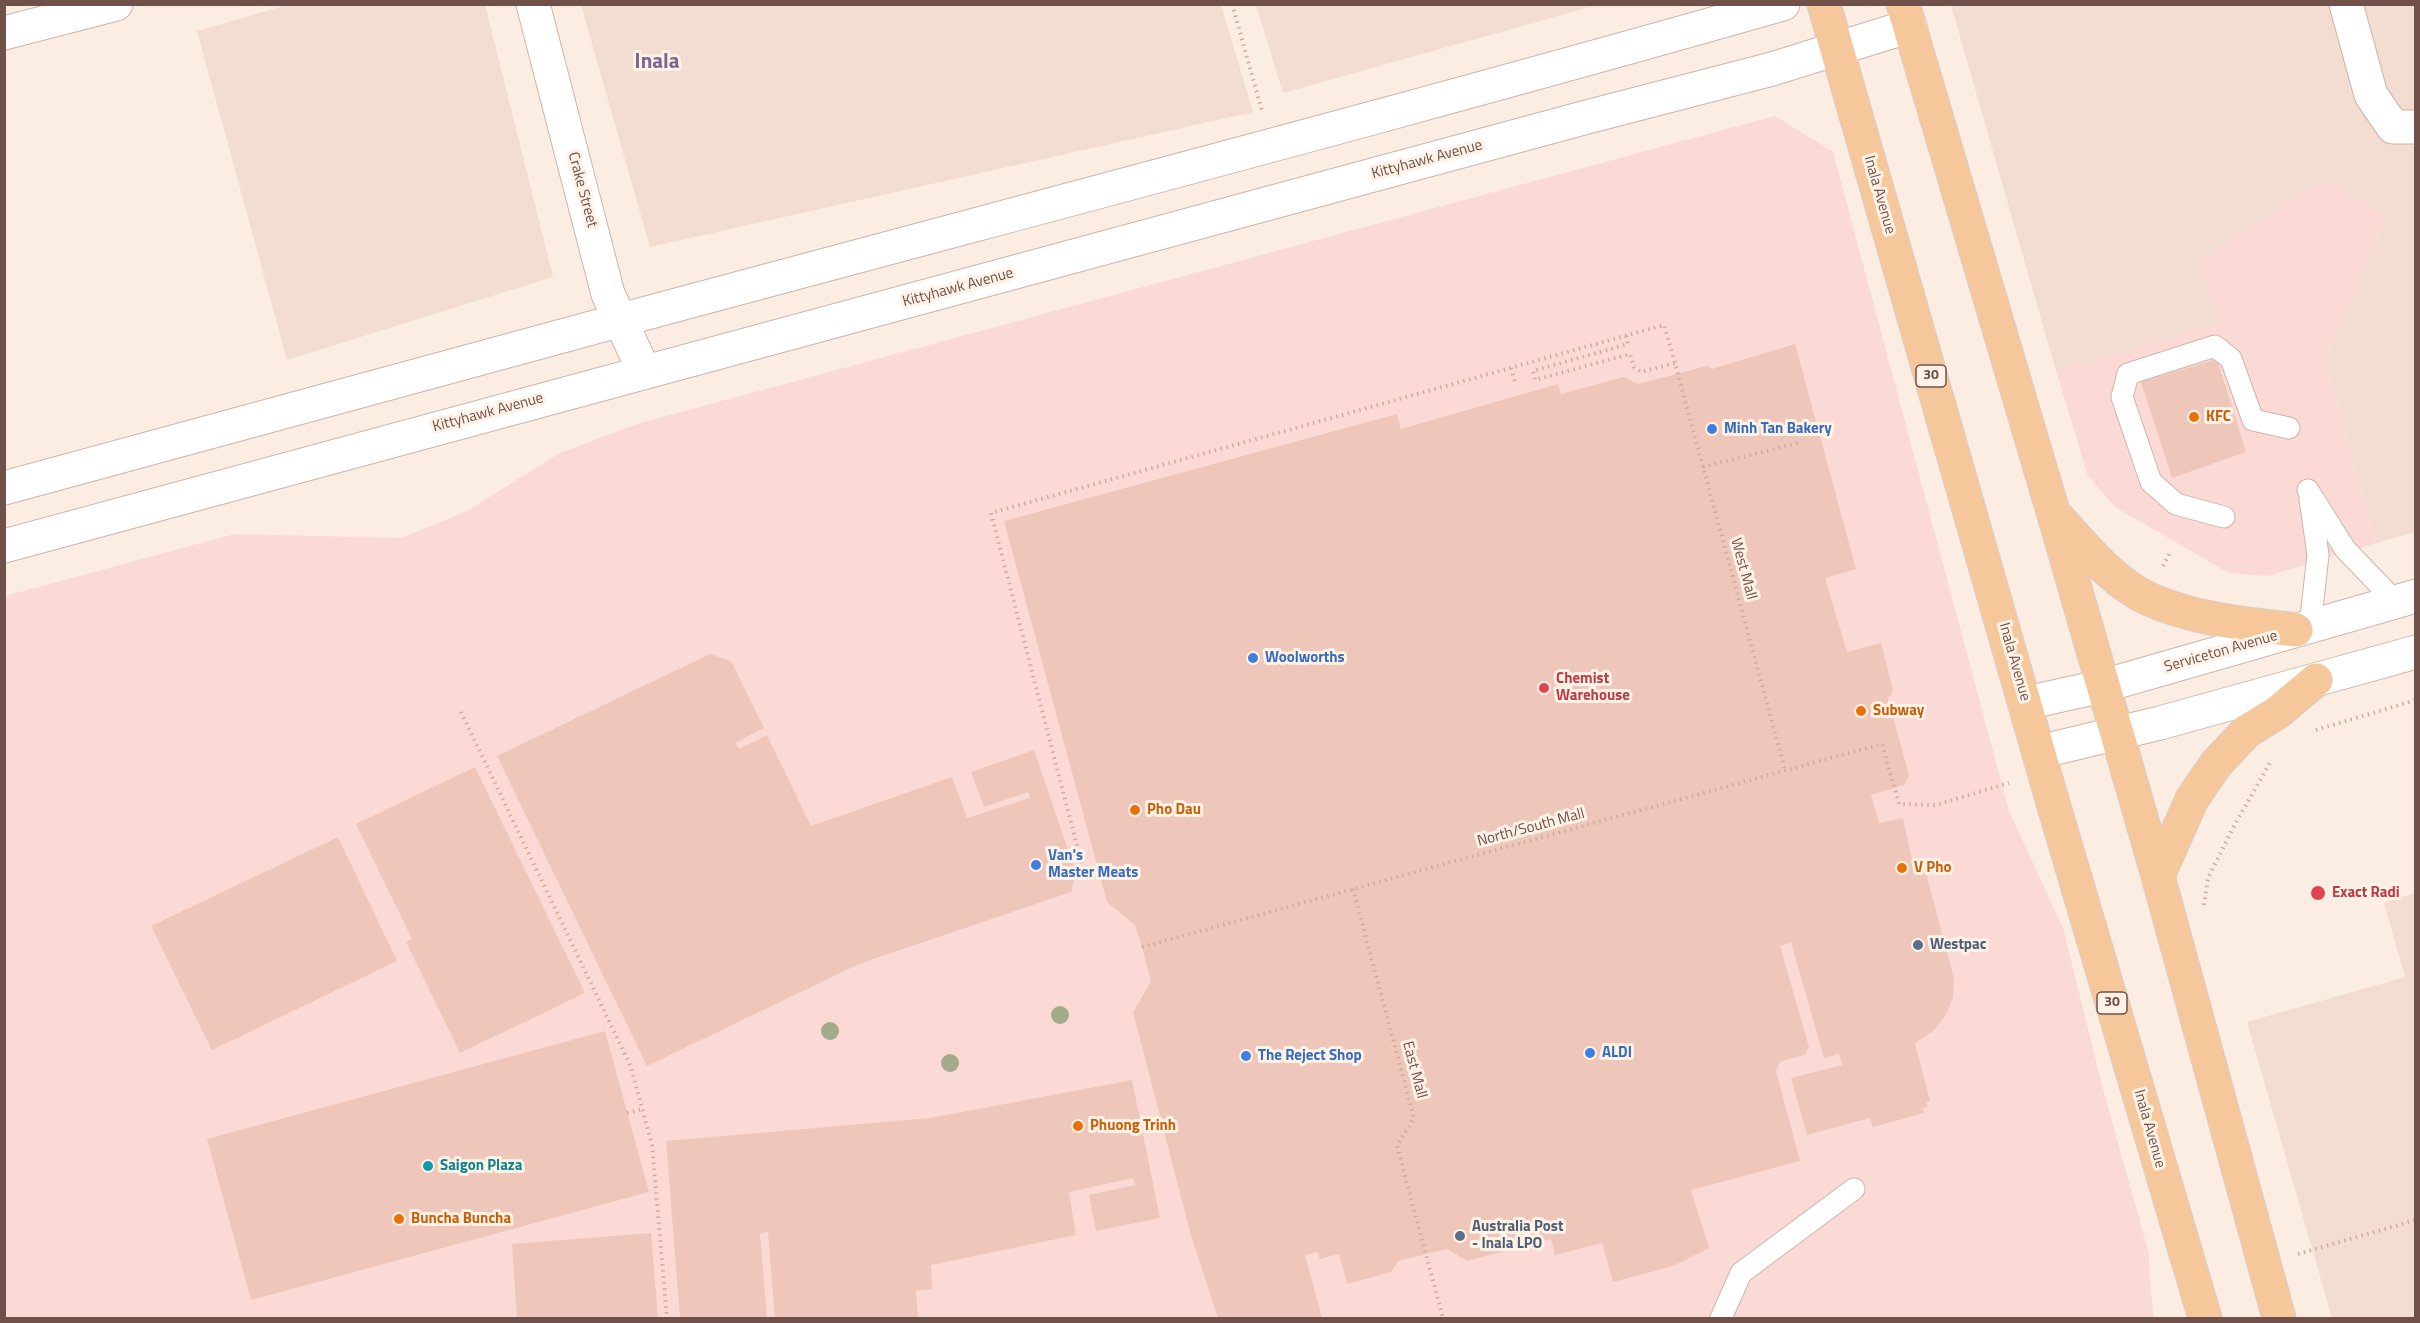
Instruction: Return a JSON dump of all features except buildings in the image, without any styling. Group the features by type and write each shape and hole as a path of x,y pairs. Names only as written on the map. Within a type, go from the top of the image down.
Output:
{"main road":[{"name":"Inala Avenue","path":"1824,4 2039,753 2205,1318"},
{"path":"1906,15 2054,514 2158,876 2279,1318"},
{"path":"2054,514 2100,563 2150,600 2209,619 2303,628"},
{"path":"2158,876 2192,799 2216,764 2247,731 2278,712 2316,680"}],"street":[{"path":"4,33 116,4"},
{"name":"Crake Street","path":"533,4 608,294 644,371"},
{"path":"4,488 619,320 1274,146 1611,54 1783,4"},
{"path":"2346,4 2371,95 2393,127 2415,127"},
{"name":"Kittyhawk Avenue","path":"4,546 644,371 1772,69 1837,49 1906,15"},
{"name":"Serviceton Avenue","path":"2026,703 2103,686 2405,598"},
{"path":"2039,753 2415,652"}],"lane":[{"path":"2224,517 2176,504 2151,482 2122,397 2128,374 2215,346 2231,359 2253,420 2289,428"},
{"path":"2303,628 2318,555 2308,490 2345,549 2405,598"},
{"path":"1721,1318 1741,1274 1854,1190"}],"path":[{"path":"1232,4 1261,109 1274,146"},
{"name":"West Mall","path":"1625,336 1664,325 1785,770"},
{"path":"1083,869 991,513 1625,336 1628,344 1533,371 1535,380 1630,354 1634,367 1641,372 1675,363"},
{"path":"1511,368 1516,385"},
{"path":"1703,467 1802,442"},
{"path":"2313,730 2415,700"},
{"path":"461,712 632,1067 652,1145 668,1318"},
{"name":"North/South Mall","path":"1142,947 1882,744 1899,804 1936,805 2009,782 2011,789"},
{"path":"2204,908 2208,878 2235,824 2278,754"},
{"name":"East Mall","path":"1353,889 1414,1118 1397,1146 1443,1318"},
{"path":"627,1113 642,1109"},
{"path":"2298,1254 2415,1220"},
{"path":"2295,1243 2301,1265"}],"shaded area":[{"path":"1256,4 1597,5 1283,93"},
{"path":"287,5 485,5 553,277 287,360 197,31"},
{"path":"581,5 1221,5 1253,112 650,247"},
{"path":"1951,5 2415,5 2415,532 2376,543 2325,360 2387,216 2219,323 2056,371"},
{"path":"1775,116 1833,152 2009,811 2063,928 2103,1089 2149,1254 2154,1318 5,1318 5,596 235,534 401,538 467,511 560,453 637,424"},
{"path":"2323,181 2387,216 2325,360 2376,543 2268,576 2229,573 2115,507 2088,476 2056,371 2219,323 2201,260"},
{"path":"2415,893 2415,1318 2332,1318 2247,1022 2405,977 2384,903"}],"place":[{"name":"KFC","path":"2194,417"},
{"name":"Minh Tan Bakery","path":"1712,429"},
{"name":"Woolworths","path":"1253,658"},
{"name":"Chemist Warehouse","path":"1544,688"},
{"name":"Subway","path":"1861,711"},
{"name":"Pho Dau","path":"1135,810"},
{"name":"Van's Master Meats","path":"1036,865"},
{"name":"V Pho","path":"1902,868"},
{"name":"Exact Radi","path":"2318,893"},
{"name":"Westpac","path":"1918,945"},
{"name":"ALDI","path":"1590,1053"},
{"name":"The Reject Shop","path":"1246,1056"},
{"name":"Phuong Trinh","path":"1078,1126"},
{"name":"Saigon Plaza","path":"428,1166"},
{"name":"Buncha Buncha","path":"399,1219"},
{"name":"Australia Post - Inala LPO","path":"1460,1236"}],"district":[{"name":"Inala","path":"657,63"}]}
